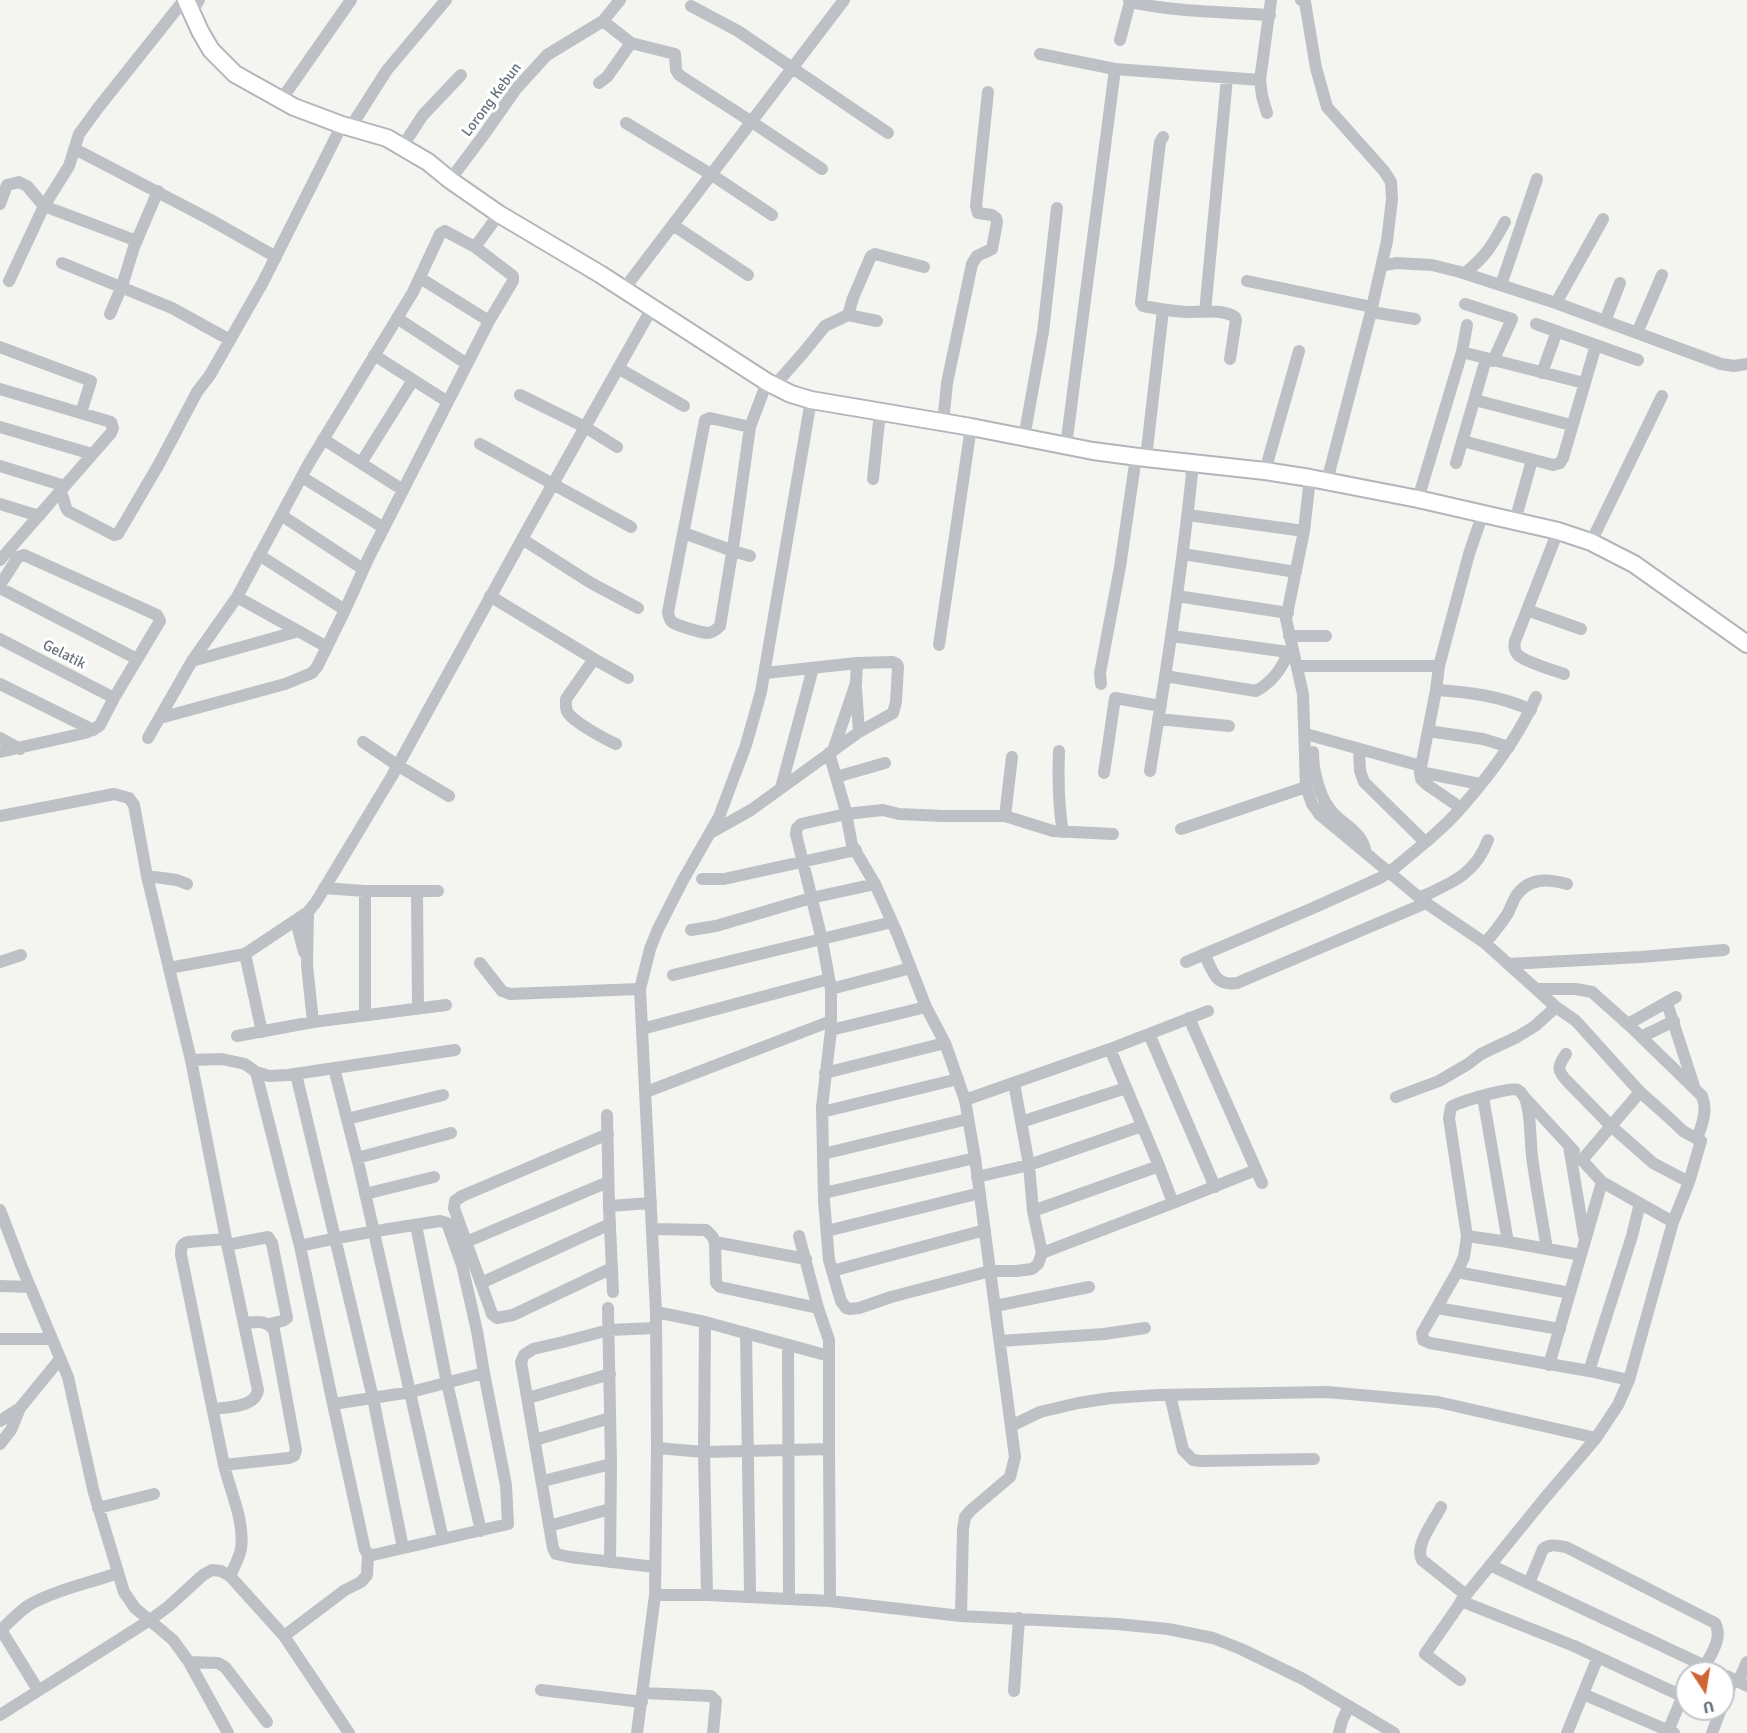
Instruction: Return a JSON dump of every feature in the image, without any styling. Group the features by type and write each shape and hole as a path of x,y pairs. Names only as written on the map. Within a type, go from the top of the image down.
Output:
{"main road":[{"path":"190,3 200,31 211,50 235,74 294,107 387,138 428,162 499,214 624,290 771,384 811,400 1141,458 1310,478 1418,499 1558,531 1591,543 1634,564 1747,644"}],"street":[{"path":"281,100 351,0"},
{"path":"62,489 65,507 68,511 114,536 117,535 159,464 197,392 210,375 230,340 346,126 387,70 446,0"},
{"name":"Lorong Kebun","path":"450,180 516,89 547,55 603,21 620,0"},
{"path":"624,290 844,0"},
{"path":"1268,113 1262,96 1260,80 1271,0"},
{"path":"1120,40 1129,1 1180,9 1269,15"},
{"path":"1304,1 1316,68 1327,107 1384,171 1391,182 1392,199 1382,266 1327,481"},
{"path":"9,282 44,206 69,166 79,134 98,108 190,3"},
{"path":"691,6 738,31 888,133"},
{"path":"603,21 631,43 675,54 676,70 679,75 822,169"},
{"path":"599,83 607,76 631,43"},
{"path":"1040,54 1115,69 1260,80"},
{"path":"1066,446 1115,69"},
{"path":"402,147 423,115 461,75"},
{"path":"1205,312 1227,78"},
{"path":"943,423 947,383 972,264 977,256 992,248 997,222 993,216 979,213 976,206 988,92"},
{"path":"626,123 712,175 772,215"},
{"path":"1163,137 1160,142 1141,303 1143,306 1163,310 1235,316 1230,359"},
{"path":"75,149 158,191 276,257"},
{"path":"1501,285 1537,179"},
{"path":"0,204 7,185 15,182 27,186 44,206 137,241"},
{"path":"110,314 158,191"},
{"path":"1024,438 1043,332 1057,208"},
{"path":"475,247 499,214"},
{"path":"1556,303 1603,219"},
{"path":"1465,273 1491,248 1505,222"},
{"path":"673,225 748,275"},
{"path":"148,738 192,661 237,597 323,439 413,292 440,234 443,232 475,247 513,277 513,281 489,321 403,490 317,667 312,673 285,684 160,718"},
{"path":"848,315 871,256 875,254 924,267"},
{"path":"62,263 172,308 230,340"},
{"path":"1382,266 1396,263 1432,266 1465,273 1556,303 1721,363 1734,366 1747,364"},
{"path":"1637,333 1662,275"},
{"path":"420,278 489,321"},
{"path":"1247,282 1415,320"},
{"path":"1605,321 1620,283"},
{"path":"1456,463 1474,400 1490,360 1512,319 1465,304"},
{"path":"169,968 245,954 308,912 395,770 652,308"},
{"path":"1101,684 1100,673 1141,458 1163,310"},
{"path":"750,427 710,418 705,419 668,612 673,623 707,633 720,626 750,427 771,384 804,352 825,326 848,315 877,321"},
{"path":"397,318 467,364"},
{"path":"1536,324 1638,360"},
{"path":"1418,499 1462,352 1467,325"},
{"path":"1542,373 1557,332"},
{"path":"1463,441 1552,465 1560,463 1596,345"},
{"path":"0,347 91,381 81,413"},
{"path":"1265,471 1299,351"},
{"path":"1462,352 1584,383"},
{"path":"374,355 448,402"},
{"path":"618,368 684,406"},
{"path":"361,463 413,380"},
{"path":"0,389 111,422 113,425 111,433 39,516 2,553"},
{"path":"520,394 617,447"},
{"path":"1591,543 1662,396"},
{"path":"637,1733 655,1595 657,1448 656,1312 640,989 650,949 658,929 719,817 746,745 765,673 811,400"},
{"path":"1474,400 1571,425"},
{"path":"873,478 880,412"},
{"path":"0,427 92,454"},
{"path":"939,645 971,428"},
{"path":"323,439 403,490"},
{"path":"480,444 631,527"},
{"path":"1515,520 1532,460"},
{"path":"1150,771 1172,636 1193,463"},
{"path":"0,466 62,489"},
{"path":"302,477 384,528"},
{"path":"1310,478 1304,531 1286,619 1291,652 1298,666 1313,762 1324,800 1332,813 1364,841 1366,853"},
{"path":"0,504 39,516"},
{"path":"1461,808 1426,784 1422,779 1421,769 1439,666 1469,554 1483,513"},
{"path":"281,515 363,569"},
{"path":"1188,515 1304,531"},
{"path":"1558,531 1515,641 1514,649 1517,655 1564,674"},
{"path":"684,533 750,556"},
{"path":"522,538 591,584 638,608"},
{"path":"1183,554 1296,572"},
{"path":"0,752 93,730 100,725 160,621 157,615 24,555 18,556 0,586 137,659"},
{"path":"259,555 345,610"},
{"path":"490,596 628,678"},
{"path":"1177,596 1288,613"},
{"path":"237,597 327,647"},
{"path":"1527,610 1581,629"},
{"path":"192,661 299,631"},
{"path":"1172,636 1291,652"},
{"path":"1289,636 1326,636"},
{"name":"Gelatik","path":"0,639 114,698"},
{"path":"1166,676 1256,691 1265,686 1291,652"},
{"path":"594,659 566,699 565,706 568,714 616,744"},
{"path":"710,833 751,810 860,732 893,713 896,702 898,667 890,661 765,673"},
{"path":"857,663 856,683 860,732"},
{"path":"1298,666 1439,666"},
{"path":"781,788 813,668"},
{"path":"856,683 831,752 836,777 852,844 875,884 892,922 926,1008 945,1043 965,1100 980,1193 1015,1457 1010,1477 965,1517 961,1616"},
{"path":"0,684 93,730"},
{"path":"1436,690 1491,696 1531,710"},
{"path":"1186,962 1388,873 1461,808 1509,747 1536,697"},
{"path":"1104,773 1115,698 1161,706"},
{"path":"1158,719 1229,726"},
{"path":"1428,731 1483,739 1509,747"},
{"path":"1309,735 1421,769 1480,784"},
{"path":"1309,735 1306,787 1312,804 1320,815 1422,900 1485,943 1556,1007 1576,1021 1640,1092 1683,1131 1701,1141 1689,1182 1673,1222 1629,1380 1618,1405 1596,1438 1463,1598 1425,1654 1460,1680"},
{"path":"0,738 20,749"},
{"path":"363,742 395,770 449,796"},
{"path":"1359,750 1360,771 1364,782 1425,842"},
{"path":"1059,751 1058,795 1063,832"},
{"path":"1005,816 1012,757"},
{"path":"836,777 885,762"},
{"path":"1181,830 1306,787"},
{"path":"0,816 114,794 129,798 134,805 147,876 191,1060 226,1242 258,1390 253,1401 213,1409"},
{"path":"1014,1083 1042,1253 1038,1264 1032,1269 990,1271 850,1309 846,1308 841,1301 832,1271 826,1231 824,1193 822,1112 831,1026 830,984 822,940 796,834 797,828 801,824 875,810 899,814 1005,816 1053,831 1113,834"},
{"path":"1204,954 1218,980 1224,984 1237,983 1422,900 1466,873 1482,856 1488,840"},
{"path":"702,879 724,879 856,850"},
{"path":"147,876 177,880 187,884"},
{"path":"1485,943 1526,885 1538,880 1567,884"},
{"path":"691,930 716,926 811,898 875,884"},
{"path":"324,888 365,891 438,891"},
{"path":"365,891 365,1015"},
{"path":"417,891 418,1008"},
{"path":"308,912 308,965 313,1022"},
{"path":"296,921 308,965"},
{"path":"673,975 892,922"},
{"path":"1508,964 1724,950"},
{"path":"245,954 262,1032"},
{"path":"0,962 21,955"},
{"path":"480,963 502,991 510,994 640,989"},
{"path":"642,1029 830,984 911,968"},
{"path":"1537,989 1576,989 1592,992 1629,1024 1702,1096 1705,1112 1697,1139"},
{"path":"1629,1024 1672,1000 1674,1021 1696,1090"},
{"path":"237,1036 313,1022 447,1005"},
{"path":"1396,1096 1439,1081 1481,1054 1535,1026 1556,1007"},
{"path":"646,1092 831,1026 926,1008"},
{"path":"965,1100 1208,1011"},
{"path":"1189,1018 1262,1183"},
{"path":"1641,1037 1674,1021"},
{"path":"1149,1034 1215,1187"},
{"path":"825,1073 945,1043"},
{"path":"1110,1048 1173,1203"},
{"path":"191,1060 222,1059 245,1064 256,1072 269,1076 455,1050"},
{"path":"1566,1054 1559,1065 1562,1076 1611,1126 1653,1163 1689,1182"},
{"path":"334,1068 374,1231 443,1539"},
{"path":"256,1072 300,1246 365,1550 368,1554 367,1575 362,1582 345,1590 284,1636"},
{"path":"296,1074 373,1398 403,1548"},
{"path":"822,1112 958,1079"},
{"path":"1021,1122 1126,1088"},
{"path":"1629,1380 1423,1340 1422,1333 1464,1257 1467,1236 1449,1118 1451,1107 1503,1090 1513,1088 1520,1090 1602,1182 1673,1222"},
{"path":"1582,1160 1640,1092"},
{"path":"347,1119 443,1095"},
{"path":"1483,1097 1508,1242"},
{"path":"1526,1099 1547,1249"},
{"path":"607,1115 613,1292"},
{"path":"823,1154 968,1119"},
{"path":"977,1177 1029,1165 1143,1126"},
{"path":"357,1158 451,1133"},
{"path":"608,1134 462,1196 455,1201 454,1209 492,1314 497,1318 513,1315 612,1268"},
{"path":"1569,1146 1585,1241"},
{"path":"824,1193 975,1158"},
{"path":"1034,1211 1159,1166"},
{"path":"1042,1253 1256,1170"},
{"path":"365,1194 434,1177"},
{"path":"466,1242 608,1182"},
{"path":"1549,1365 1602,1182"},
{"path":"826,1231 980,1193"},
{"path":"609,1206 651,1203"},
{"path":"1589,1371 1632,1236 1640,1203"},
{"path":"0,1210 6,1240 30,1287 72,1393 81,1442 98,1508 124,1592 135,1608 173,1640 189,1662 228,1733"},
{"path":"300,1246 374,1231 440,1221 447,1223 462,1265 477,1331 506,1485 508,1524 373,1555 368,1554"},
{"path":"481,1283 610,1224"},
{"path":"416,1225 447,1383 481,1531"},
{"path":"652,1229 706,1230 715,1242 716,1283 720,1287 818,1308"},
{"path":"832,1271 985,1230"},
{"path":"799,1236 818,1308 830,1340 830,1598"},
{"path":"1467,1236 1581,1255"},
{"path":"231,1576 241,1550 240,1530 224,1465 180,1248 184,1244 268,1237 272,1243 286,1318 269,1324 244,1323"},
{"path":"715,1242 806,1259"},
{"path":"1457,1272 1570,1293"},
{"path":"0,1286 30,1287"},
{"path":"995,1306 1089,1287"},
{"path":"608,1308 610,1562"},
{"path":"1437,1308 1560,1329"},
{"path":"656,1312 705,1322 829,1356"},
{"path":"705,1322 704,1452 707,1595"},
{"path":"224,1465 289,1458 294,1456 296,1450 273,1330 269,1324"},
{"path":"655,1328 609,1330 533,1349 524,1355 522,1362 549,1526 556,1554 656,1567"},
{"path":"1000,1341 1104,1334 1145,1328"},
{"path":"746,1333 750,1593"},
{"path":"0,1339 52,1340"},
{"path":"788,1345 789,1595"},
{"path":"0,1444 11,1430 20,1408 60,1359"},
{"path":"333,1404 411,1392 484,1373"},
{"path":"528,1398 610,1374"},
{"path":"1011,1426 1040,1412 1078,1402 1111,1398 1327,1392 1438,1402 1596,1438"},
{"path":"1170,1395 1183,1450 1193,1460 1314,1459"},
{"path":"0,1421 20,1408"},
{"path":"535,1440 610,1418"},
{"path":"657,1448 704,1452 829,1449"},
{"path":"543,1481 611,1464"},
{"path":"98,1508 154,1494"},
{"path":"1441,1507 1420,1546 1419,1554 1422,1560 1463,1598 1598,1657 1675,1686"},
{"path":"549,1526 610,1509"},
{"path":"1529,1583 1547,1546 1566,1547 1715,1623 1719,1637 1703,1661"},
{"path":"1490,1565 1687,1661"},
{"path":"0,1715 150,1620 212,1570 231,1576 284,1636 349,1733"},
{"path":"38,1690 0,1630 30,1605 118,1573"},
{"path":"655,1595 830,1601 961,1616 1118,1624 1168,1629 1213,1638 1303,1679 1394,1733"},
{"path":"1014,1691 1019,1618"},
{"path":"1571,1732 1598,1657"},
{"path":"189,1662 218,1663 225,1667 267,1722"},
{"path":"1735,1676 1747,1662"},
{"path":"541,1690 642,1698 711,1696 716,1701 713,1733"},
{"path":"1583,1694 1671,1732"},
{"path":"1339,1733 1349,1706"}]}
